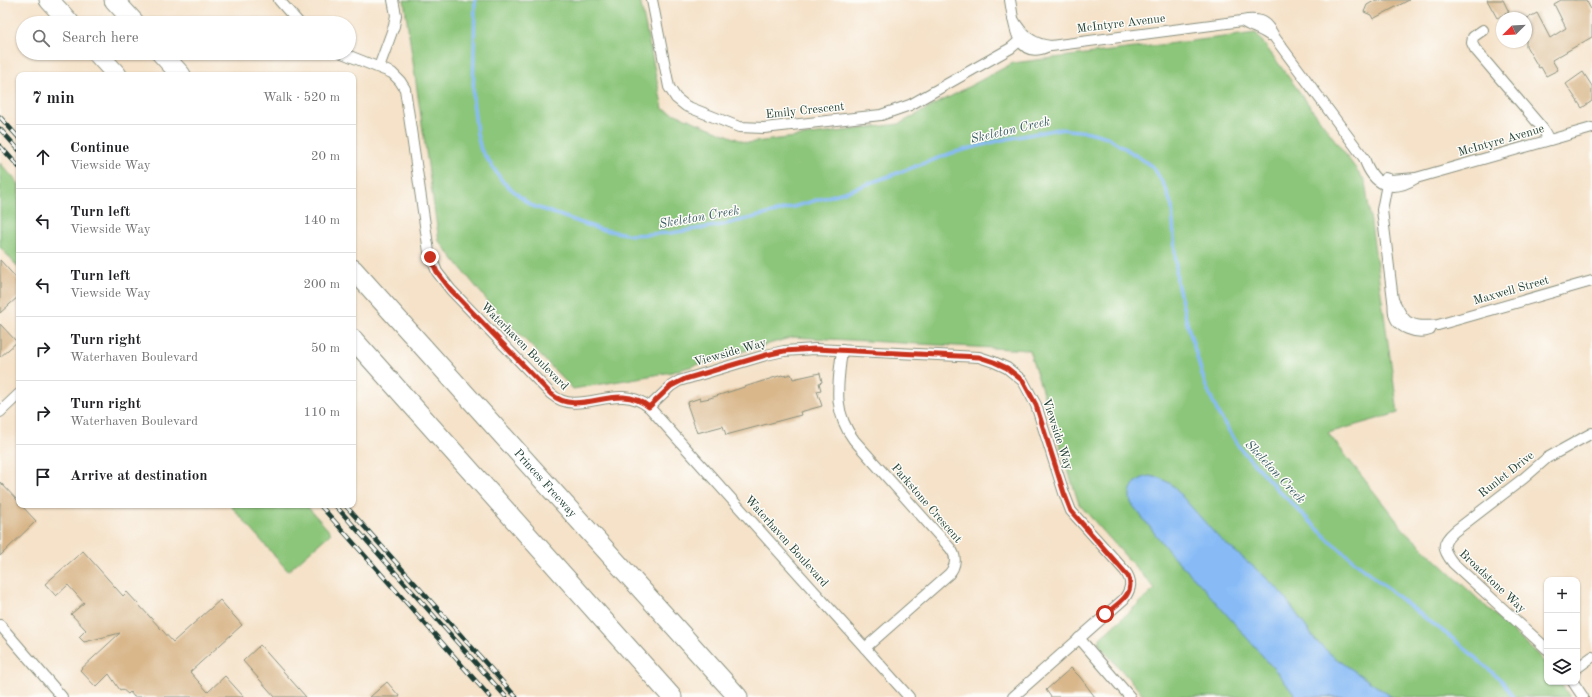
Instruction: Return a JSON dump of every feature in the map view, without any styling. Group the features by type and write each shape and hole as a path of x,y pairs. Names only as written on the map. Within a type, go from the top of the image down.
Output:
{"highway":[{"path":"49,0 64,16"},
{"path":"114,0 129,16"},
{"path":"103,60 114,72"},
{"path":"167,60 178,72"},
{"name":"Princes Freeway","path":"356,272 738,697"},
{"path":"356,342 672,697"}],"street":[{"path":"279,0 293,16"},
{"path":"379,68 394,26 396,15 393,0"},
{"name":"Emily Crescent","path":"652,0 670,86 676,98 686,106 739,126 750,128 764,128 873,116 893,112 917,101 1011,48 1022,38"},
{"path":"1010,0 1013,19 1022,38"},
{"name":"McIntyre Avenue","path":"1022,38 1051,46 1242,21 1247,25 1259,28 1275,38 1364,158 1372,174 1380,183 1387,182 1400,186 1407,184 1416,178 1592,128"},
{"path":"1483,30 1473,37 1472,43 1475,49 1543,129 1548,140"},
{"name":"Waterhaven Boulevard","path":"356,59 392,73 405,89 426,240 430,257 437,272 468,308 556,398 563,402 573,403 616,397 630,397 643,402 649,407 908,697"},
{"name":"Maxwell Street","path":"1387,182 1382,210 1394,300 1394,314 1397,320 1407,329 1421,332 1427,331 1438,325 1592,281"},
{"name":"Viewside Way","path":"649,407 671,386 679,381 776,352 804,349 979,357 1007,368 1023,381 1036,405 1071,511 1120,565 1128,576 1131,587 1124,599 1013,697"},
{"name":"Parkstone Crescent","path":"842,350 839,406 845,426 854,440 950,548 955,557 954,566 949,574 865,648"},
{"path":"0,412 16,397"},
{"name":"Runlet Drive","path":"1444,545 1446,540 1455,530 1548,458 1592,433"},
{"name":"Broadstone Way","path":"1444,545 1445,552 1453,563 1544,646"},
{"path":"0,625 62,697"},
{"path":"1079,638 1130,697"},
{"path":"1580,666 1592,657"},
{"path":"1575,685 1583,697"}],"green space":[{"path":"404,0 640,0 663,109 747,143 899,124 1013,63 1256,33 1365,181 1398,413 1328,433 1404,530 1538,655 1544,662 1544,685 1562,685 1570,697 1145,697 1100,646 1100,638 1155,589 1079,504 1029,350 793,337 672,372 573,389 490,304 439,241"},
{"path":"0,163 16,181 16,265 0,247"},
{"path":"233,508 309,508 331,533 288,571"}],"water":[{"path":"1149,476 1160,478 1171,484 1218,537 1281,592 1316,641 1334,657 1392,697 1296,697 1281,677 1200,584 1170,553 1131,503 1130,493 1133,485 1144,477"}],"building":[{"path":"1376,0 1409,0 1373,19 1371,15 1364,12 1367,5"},
{"path":"1487,0 1503,0 1509,12 1496,12 1496,16"},
{"path":"1561,0 1586,0 1592,11 1592,37 1552,60 1558,70 1546,76 1541,67 1539,68 1527,48 1532,48 1532,16 1537,13 1550,38 1566,28 1554,4"},
{"path":"1583,72 1592,86 1592,101 1582,108 1566,84"},
{"path":"0,260 16,278 16,299 0,313"},
{"path":"0,324 16,341 16,343 0,357"},
{"path":"820,373 822,382 819,383 821,390 817,391 822,406 800,412 801,415 726,435 723,426 697,433 687,404 689,404 688,402 700,398 700,400 710,398 782,375 791,374 793,379"},
{"path":"0,482 16,499 16,508 24,508 36,521 0,556"},
{"path":"83,551 123,596 127,592 173,642 220,600 242,625 190,672 208,692 225,676 244,697 134,697 130,692 128,694 122,689 120,690 109,674 96,687 80,670 120,633 84,642 79,637 86,630 71,614 84,603 68,585 56,596 45,584"},
{"path":"260,645 306,697 275,697 243,661"},
{"path":"1071,668 1095,697 1051,697 1046,690"},
{"path":"387,682 400,697 370,697"}],"waterway":[{"name":"Skeleton Creek","path":"475,0 473,100 477,134 481,150 503,182 530,205 599,229 632,235 671,233 722,225 776,212 851,190 952,153 1002,140 1058,129 1089,132 1107,137 1140,158 1154,168 1166,189 1172,207 1177,282 1187,323 1205,384 1219,415 1240,448 1275,487 1331,542 1403,601 1461,645 1502,681 1513,697"}],"railway":[{"path":"0,117 16,135"},
{"path":"0,129 16,147"},
{"path":"0,146 16,164"},
{"path":"323,508 490,697"},
{"path":"338,508 506,697"},
{"path":"348,508 516,697"}],"route":[{"path":"430,257 437,272 468,308 551,394 568,403 579,403 625,396 637,399 649,407 671,386 685,379 766,355 804,349 979,357 1007,368 1023,381 1036,405 1071,511 1120,565 1130,581 1131,587 1124,599 1105,614"}]}
